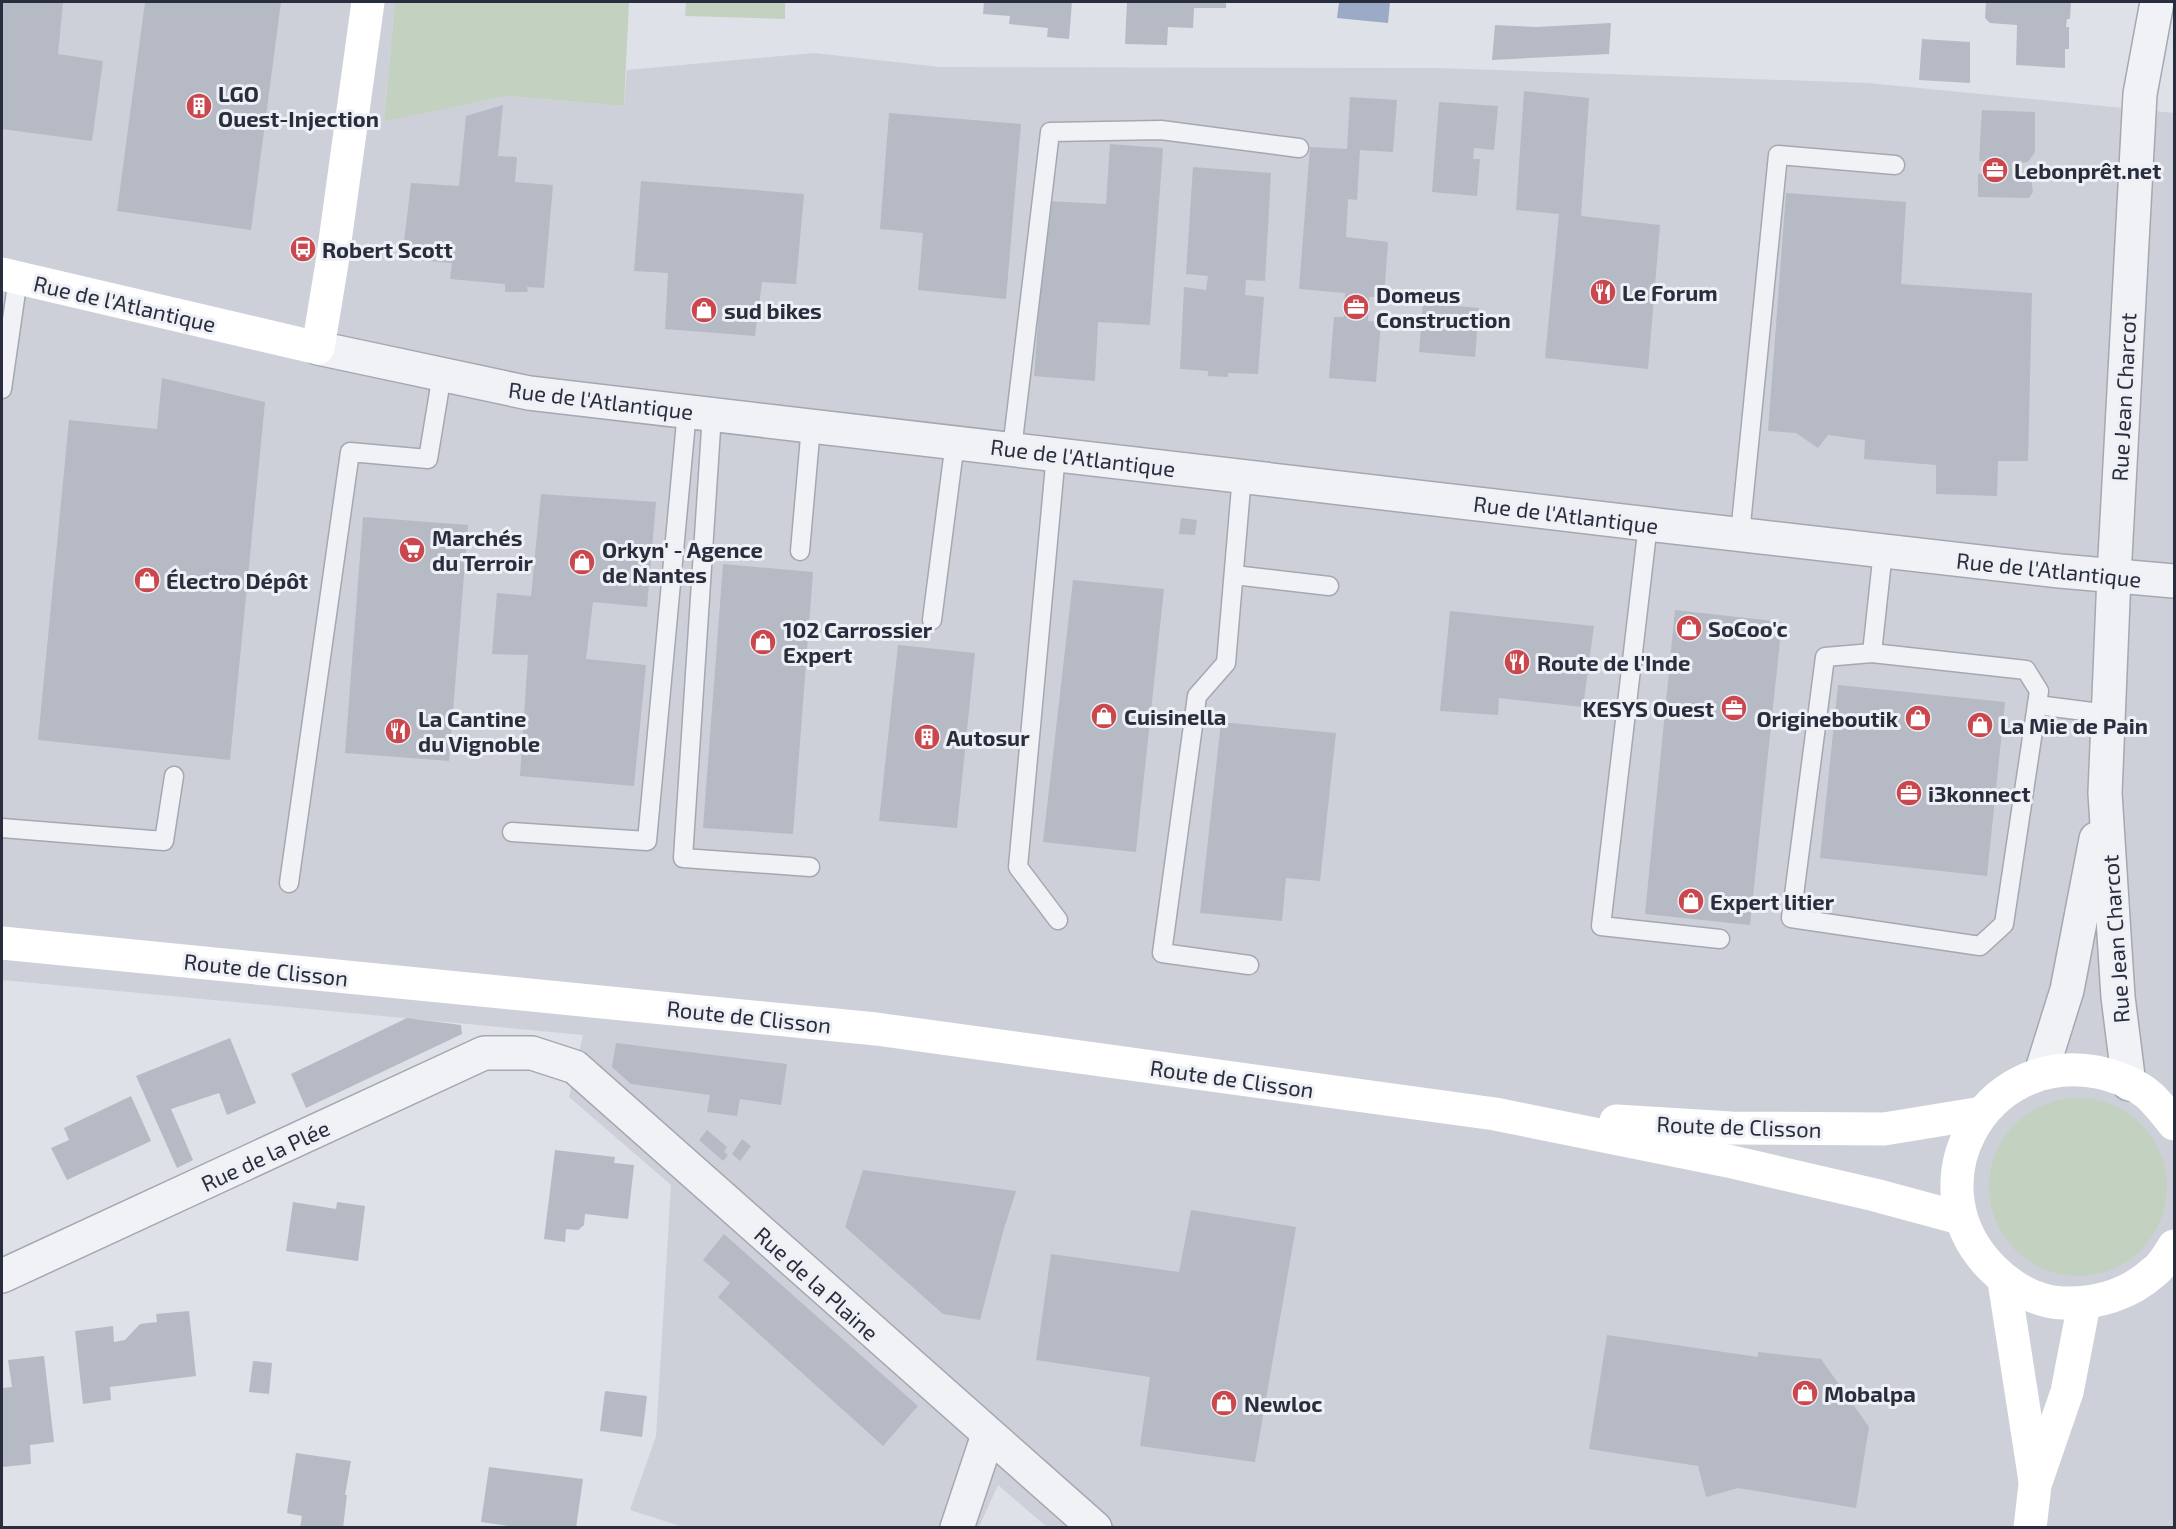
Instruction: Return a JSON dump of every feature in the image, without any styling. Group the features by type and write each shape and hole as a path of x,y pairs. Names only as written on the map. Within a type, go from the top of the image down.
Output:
{"main road":[{"path":"318,348 333,263 368,2"},
{"name":"Rue de l'Atlantique","path":"10,276 318,348"},
{"name":"Route de Clisson","path":"2,943 876,1029 1495,1114 1728,1161 1875,1195 1960,1218"},
{"path":"2175,1124 2149,1095 2115,1076 2077,1069 2041,1073 2008,1088 1982,1113 1964,1144 1956,1179 1960,1218 1977,1253 2004,1281 2029,1295 2056,1302 2084,1304 2123,1293 2156,1271 2175,1246"},
{"name":"Route de Clisson","path":"1495,1114 1731,1128 1884,1129 1982,1113"},
{"path":"2004,1281 2035,1485"},
{"path":"2030,1527 2035,1485 2067,1392 2084,1304"}],"street":[{"name":"Rue Jean Charcot","path":"2129,1084 2118,997 2105,793 2114,576 2140,94 2157,2"},
{"name":"Rue de l'Atlantique","path":"318,348 528,393 1648,524 2175,581"},
{"name":"Rue Jean Charcot","path":"2041,1073 2067,990 2105,793"},
{"name":"Rue de la Plée","path":"2,1276 484,1053 532,1053"},
{"name":"Rue de la Plaine","path":"532,1053 575,1067 988,1435 1095,1527"},
{"path":"957,1527 988,1435"}],"lane":[{"path":"1012,449 1050,132 1161,130 1299,148"},
{"path":"1740,534 1778,156 1894,165"},
{"path":"2,397 10,276"},
{"path":"289,884 350,452 428,459 442,374"},
{"path":"512,832 647,841 699,413"},
{"path":"699,413 684,858 810,867"},
{"path":"800,551 811,426"},
{"path":"932,621 955,442"},
{"path":"1056,454 1018,867 1058,920"},
{"path":"1242,476 1226,663 1197,696 1162,953 1249,965"},
{"path":"1648,524 1600,926 1720,939"},
{"path":"1872,653 1883,550"},
{"path":"1234,575 1329,586"},
{"path":"1872,653 2026,670 2039,691 2004,924 1980,946 1791,918 1825,657 1872,653"},
{"path":"2037,705 2108,714"},
{"path":"2,828 164,841 174,776"}],"shaded area":[{"path":"2,2 395,2 384,120 507,96 624,106 627,70 814,53 940,67 1438,68 1868,83 2174,113 2174,1527 1048,1528 998,1485 979,1527 686,1528 630,1510 656,1436 671,1185 569,1097 583,1035 2,980"}],"green space":[{"path":"395,2 629,2 624,106 507,96 384,121"},
{"path":"686,2 785,2 785,19 685,16"},
{"path":"2078,1098 2112,1105 2141,1124 2160,1153 2167,1187 2160,1221 2141,1250 2112,1269 2078,1276 2044,1269 2015,1250 1996,1221 1989,1187 1996,1153 2015,1124 2044,1105"}],"water":[{"path":"1339,2 1390,2 1388,23 1337,18"}],"building":[{"path":"2,2 63,2 58,54 103,61 92,141 2,129"},
{"name":"LGO Ouest-Injection","path":"145,2 281,2 251,230 117,211"},
{"path":"984,2 1072,2 1069,39 1047,37 1048,28 1009,24 1010,16 983,14"},
{"path":"1127,2 1226,2 1226,8 1194,8 1193,28 1168,27 1167,45 1125,44"},
{"path":"1986,2 2071,2 2070,19 2067,19 2066,27 2069,27 2069,49 2065,49 2065,68 2016,65 2017,25 1990,23 1985,18"},
{"path":"1611,23 1609,54 1492,60 1495,25 1536,27"},
{"path":"1922,39 1970,42 1970,83 1919,80"},
{"name":"Le Forum","path":"1524,91 1589,98 1581,216 1660,225 1648,369 1545,358 1559,214 1516,210"},
{"path":"1350,97 1397,100 1393,152 1360,150 1357,200 1348,199 1346,237 1388,242 1384,297 1369,297 1368,321 1381,322 1376,382 1329,378 1334,317 1344,317 1345,293 1299,289 1310,147 1347,149"},
{"path":"1439,102 1498,106 1494,150 1474,148 1473,159 1480,159 1477,196 1432,192"},
{"path":"503,105 498,156 517,157 515,182 553,185 544,288 527,287 528,292 505,292 505,284 450,279 452,263 402,259 411,183 459,186 466,116"},
{"path":"1982,110 2035,112 2035,152 2028,162 2021,163 2021,176 2031,176 2033,192 2029,198 1978,197 1978,174 1988,173 1987,161 1979,161"},
{"path":"889,113 1021,124 1006,299 918,290 923,233 880,229"},
{"path":"1110,144 1163,148 1150,325 1098,322 1095,381 1034,376 1047,201 1106,204"},
{"path":"1193,167 1271,173 1265,281 1246,280 1245,295 1264,297 1258,374 1228,373 1228,377 1208,376 1208,371 1180,369 1184,287 1206,290 1208,276 1186,274"},
{"path":"641,181 804,194 796,284 762,282 755,336 665,329 668,273 634,271"},
{"path":"1786,193 1906,202 1901,284 2032,293 2028,461 1998,461 1997,496 1936,494 1936,465 1864,459 1865,440 1828,435 1818,448 1796,433 1768,431"},
{"path":"1423,303 1479,308 1475,357 1419,352"},
{"path":"162,378 265,402 230,760 38,740 69,420 157,429"},
{"path":"541,494 656,502 647,607 593,602 586,659 646,665 634,786 520,776 528,655 492,654 497,593 531,596"},
{"path":"363,517 468,525 449,761 345,753"},
{"path":"1181,518 1197,520 1195,535 1179,534"},
{"name":"102 Carrossier Expert","path":"723,564 813,572 793,834 703,828"},
{"name":"Cuisinella","path":"1073,580 1164,589 1136,852 1043,842"},
{"path":"1675,610 1782,622 1750,925 1645,914"},
{"name":"Route de l'Inde","path":"1450,611 1594,626 1583,707 1499,698 1498,715 1440,711"},
{"name":"Autosur","path":"898,645 975,653 957,828 879,821"},
{"path":"1838,685 2005,702 1987,876 1820,858"},
{"path":"1221,722 1336,733 1320,881 1286,878 1282,921 1200,913"},
{"path":"407,1018 461,1025 462,1034 306,1108 291,1074"},
{"path":"230,1038 256,1103 227,1115 219,1093 171,1109 193,1160 177,1168 136,1076"},
{"path":"616,1043 787,1064 781,1105 740,1099 737,1116 707,1112 710,1095 631,1084 612,1067"},
{"path":"131,1096 151,1141 67,1180 51,1148 69,1140 64,1128"},
{"path":"707,1130 727,1147 724,1152 728,1155 723,1161 699,1140"},
{"path":"742,1139 751,1146 740,1161 732,1154"},
{"path":"555,1150 615,1157 614,1163 634,1165 628,1219 585,1214 584,1225 578,1230 566,1229 565,1242 544,1239"},
{"path":"863,1170 1016,1191 980,1320 943,1314 845,1227"},
{"path":"293,1202 336,1209 337,1202 365,1206 358,1261 286,1251"},
{"path":"1191,1210 1296,1227 1255,1462 1140,1446 1150,1377 1036,1360 1051,1254 1179,1272"},
{"path":"724,1234 918,1406 883,1446 718,1297 730,1283 703,1260"},
{"path":"189,1311 196,1376 110,1387 111,1400 83,1404 75,1331 113,1326 114,1342 125,1340 140,1324 157,1322 156,1314"},
{"path":"1607,1335 1758,1357 1758,1352 1821,1359 1869,1427 1856,1508 1738,1488 1706,1497 1698,1466 1589,1449"},
{"path":"44,1356 54,1442 30,1445 31,1464 2,1467 2,1388 12,1387 8,1360"},
{"path":"253,1361 272,1363 269,1394 249,1392"},
{"path":"605,1391 647,1396 642,1437 600,1431"},
{"path":"296,1453 351,1461 345,1495 347,1495 343,1528 300,1528 302,1516 287,1513"},
{"path":"489,1467 583,1479 576,1528 523,1528 481,1522"}],"place":[{"name":"LGO Ouest-Injection","path":"199,106"},
{"name":"Lebonprêt.net","path":"1995,170"},
{"name":"Robert Scott","path":"303,249"},
{"name":"Le Forum","path":"1603,292"},
{"name":"Domeus Construction","path":"1356,307"},
{"name":"sud bikes","path":"704,310"},
{"name":"Marchés du Terroir","path":"412,550"},
{"name":"Orkyn' - Agence de Nantes","path":"582,562"},
{"name":"Électro Dépôt","path":"147,580"},
{"name":"SoCoo'c","path":"1689,628"},
{"name":"102 Carrossier Expert","path":"763,642"},
{"name":"Route de l'Inde","path":"1517,662"},
{"name":"KESYS Ouest","path":"1734,708"},
{"name":"Cuisinella","path":"1104,716"},
{"name":"Origineboutik","path":"1918,718"},
{"name":"La Mie de Pain","path":"1980,725"},
{"name":"La Cantine du Vignoble","path":"398,731"},
{"name":"Autosur","path":"927,737"},
{"name":"i3konnect","path":"1909,793"},
{"name":"Expert litier","path":"1691,901"},
{"name":"Mobalpa","path":"1805,1393"},
{"name":"Newloc","path":"1224,1403"}]}
